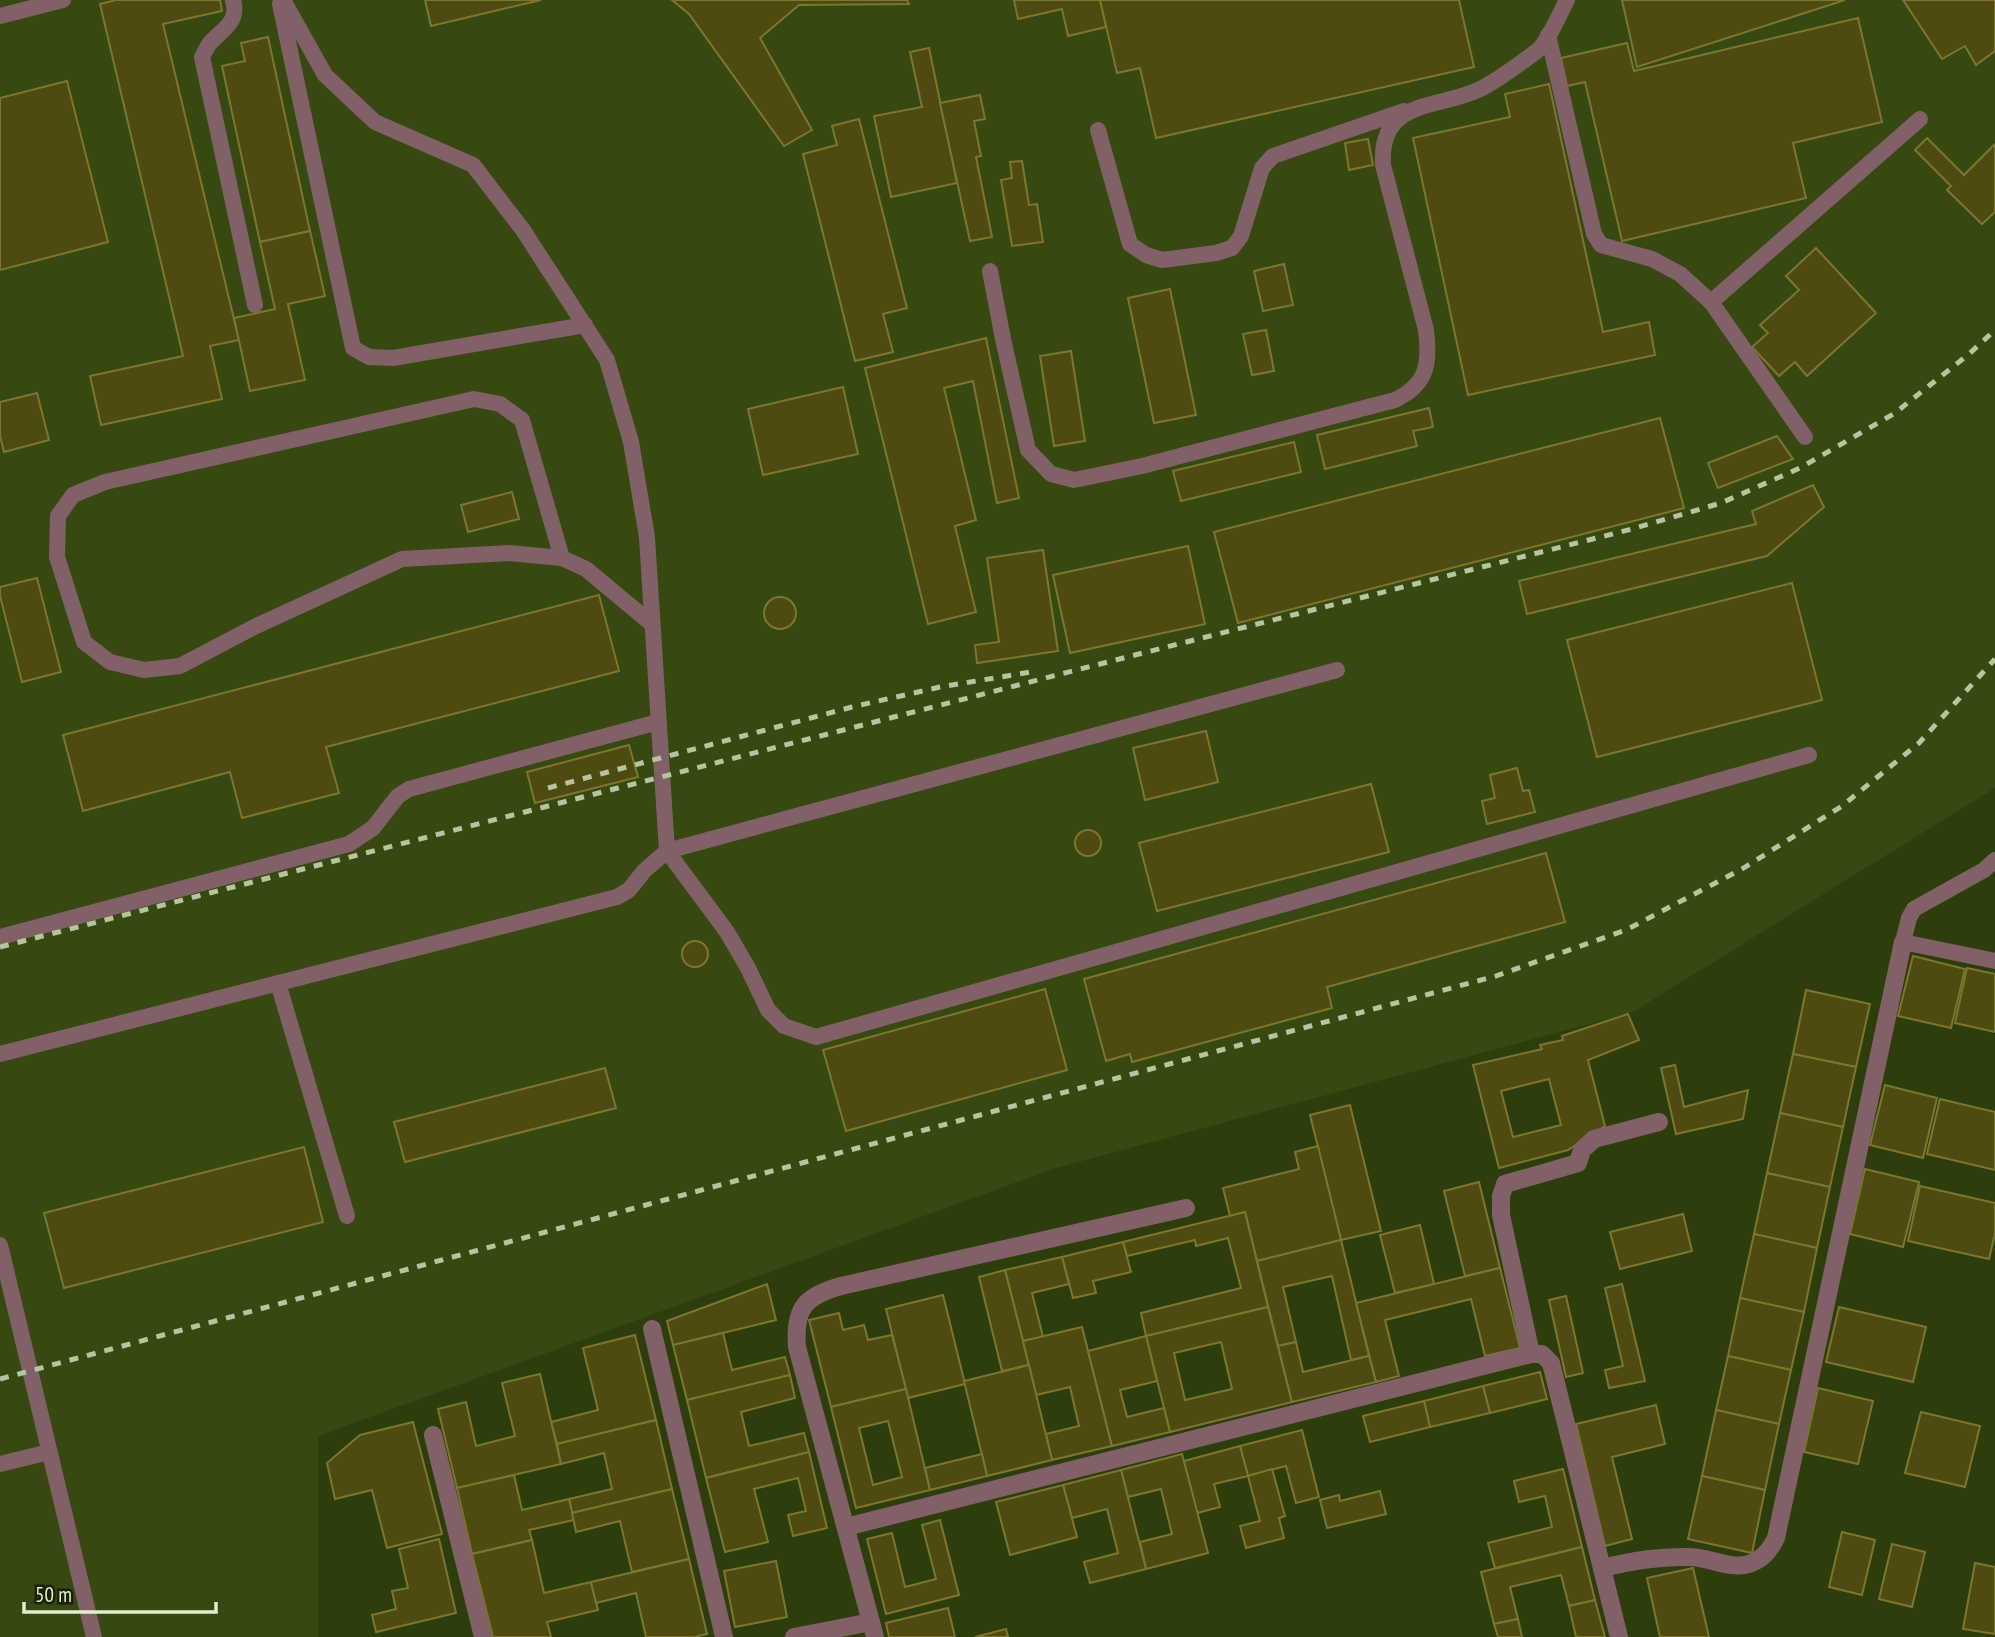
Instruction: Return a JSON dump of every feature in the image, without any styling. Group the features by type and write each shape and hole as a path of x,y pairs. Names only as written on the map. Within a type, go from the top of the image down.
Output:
{"street":[{"path":"1602,1568 1648,1558 1693,1557 1725,1564 1748,1564 1768,1553 1776,1538 1903,942"},
{"path":"1531,1354 1501,1215 1500,1196 1506,1184 1578,1163 1582,1150 1594,1139 1659,1122"},
{"path":"794,1637 873,1630 797,1347 798,1324 807,1300 819,1292 841,1286 1186,1208"},
{"path":"652,1329 724,1637"},
{"path":"846,1527 1531,1354 1542,1354 1551,1363 1619,1637"},
{"path":"433,1435 483,1637"}],"lane":[{"path":"0,16 63,0"},
{"path":"233,0 234,21 209,43 202,57 256,305"},
{"path":"281,0 326,75 375,122 473,165 523,230 607,360 631,442 647,537 667,851 727,932 768,1010 784,1026 816,1037 1809,755"},
{"path":"281,0 353,348 369,357 393,358 584,325"},
{"path":"1098,131 1130,244 1146,256 1162,260 1216,253 1232,248 1241,236 1262,168 1273,156 1417,107 1479,90 1540,49 1567,0"},
{"path":"1548,35 1594,234 1601,245 1652,259 1680,275 1711,302 1805,437"},
{"path":"990,271 1028,450 1051,474 1074,480 1142,466 1395,400 1410,393 1423,377 1429,356 1426,330 1383,164 1382,148 1392,125 1417,107"},
{"path":"1711,302 1920,119"},
{"path":"562,558 522,420 500,404 474,400 105,482 73,495 58,516 57,557 84,642 110,662 144,670 180,666 254,627 402,559 509,553 562,558 586,569 652,624"},
{"path":"0,1054 617,897 629,890 644,871 667,851 1337,670"},
{"path":"0,937 349,844 373,828 398,796 409,789 658,722"},
{"path":"1995,860 1984,870 1914,909 1903,942 1995,961"},
{"path":"278,982 347,1216"},
{"path":"0,1245 94,1637"},
{"path":"0,1464 49,1452"}],"shaded area":[{"path":"0,0 1995,0 1995,788 1633,1012 1056,1168 318,1436 318,1637 0,1637"}],"building":[{"path":"116,0 220,0 222,11 163,24 239,340 210,346 222,399 101,425 90,376 183,356 100,4"},
{"path":"425,0 541,0 431,26"},
{"path":"672,0 907,0 909,4 799,5 760,38 812,130 784,146 689,14"},
{"path":"1014,0 1100,0 1106,27 1068,36 1062,9 1018,19"},
{"path":"1100,0 1459,0 1474,67 1156,138 1140,68 1117,73"},
{"path":"1622,0 1845,0 1637,67"},
{"path":"1903,0 1995,0 1995,51 1976,65 1965,46 1942,59"},
{"path":"1858,18 1882,122 1793,143 1806,198 1622,241 1585,82 1567,86 1561,58 1627,43 1634,71"},
{"path":"268,37 310,231 260,242 222,66 245,61 241,43"},
{"path":"929,48 957,183 891,197 874,116 922,107 910,52"},
{"path":"67,81 108,242 0,270 0,98"},
{"path":"1549,84 1603,332 1649,322 1655,355 1468,395 1413,138 1510,117 1505,94"},
{"path":"980,95 985,119 974,121 981,156 976,157 992,237 970,241 940,103"},
{"path":"859,119 907,308 883,314 893,352 855,361 803,154 837,145 832,126"},
{"path":"1927,138 1964,175 1995,144 1995,212 1982,224 1947,190 1951,186 1915,150"},
{"path":"1368,139 1373,165 1349,170 1345,143"},
{"path":"1022,161 1029,205 1037,204 1043,242 1012,246 1001,180 1012,178 1010,162"},
{"path":"310,231 325,296 288,304 305,380 250,391 234,318 275,309 260,242"},
{"path":"1816,248 1876,313 1807,376 1795,362 1779,376 1752,347 1768,333 1760,325 1799,290 1786,276"},
{"path":"1284,264 1293,305 1263,311 1254,271"},
{"path":"1170,289 1196,415 1154,423 1128,298"},
{"path":"1266,330 1274,371 1252,375 1243,334"},
{"path":"986,338 1019,498 997,503 973,381 944,388 976,520 955,526 976,612 928,624 865,368"},
{"path":"1071,351 1085,441 1054,446 1040,356"},
{"path":"843,387 858,454 763,475 748,409"},
{"path":"37,393 49,440 4,452 0,436 0,402"},
{"path":"1429,408 1433,427 1413,431 1417,446 1325,469 1317,435"},
{"path":"1660,418 1684,508 1238,623 1214,532"},
{"path":"1777,436 1793,459 1718,488 1708,463"},
{"path":"1294,442 1301,472 1181,501 1173,471"},
{"path":"1813,485 1824,507 1767,556 1527,614 1519,581 1756,524 1752,511"},
{"path":"512,492 519,519 468,532 461,505"},
{"path":"1188,546 1205,624 1070,653 1053,575"},
{"path":"1043,550 1058,651 977,663 975,645 999,642 987,558"},
{"path":"37,578 61,672 22,682 0,587"},
{"path":"1792,583 1822,700 1597,757 1567,640"},
{"path":"599,595 619,671 326,747 339,793 242,818 230,772 83,811 63,735"},
{"path":"780,597 791,602 796,613 791,624 780,629 769,624 764,613 769,602"},
{"path":"1206,731 1218,782 1145,800 1133,748"},
{"path":"629,745 638,777 535,803 527,772"},
{"path":"1517,768 1523,791 1529,790 1535,812 1487,824 1482,801 1495,798 1490,775"},
{"path":"1371,784 1389,852 1157,911 1139,843"},
{"path":"1088,830 1097,834 1101,843 1097,852 1088,856 1079,852 1075,843 1079,834"},
{"path":"1546,853 1565,922 1327,987 1332,1008 1132,1062 1130,1054 1106,1061 1084,979"},
{"path":"695,941 704,945 708,954 704,963 695,967 686,963 682,954 686,945"},
{"path":"1913,956 1965,969 1951,1028 1898,1016"},
{"path":"1967,968 1995,974 1995,1032 1955,1023"},
{"path":"1045,989 1067,1070 846,1131 823,1050"},
{"path":"1806,990 1870,1004 1856,1067 1793,1054"},
{"path":"1628,1014 1639,1040 1588,1060 1605,1126 1568,1150 1499,1168 1473,1065 1542,1049 1540,1045 1563,1040 1562,1036","holes":["1549,1079 1561,1125 1513,1137 1501,1091"]},
{"path":"1793,1054 1856,1067 1843,1127 1780,1113"},
{"path":"1675,1065 1684,1107 1748,1090 1743,1119 1676,1134 1661,1068"},
{"path":"605,1068 616,1108 405,1162 394,1122"},
{"path":"1885,1085 1937,1098 1923,1158 1870,1145"},
{"path":"1940,1099 1995,1112 1995,1170 1927,1154"},
{"path":"1350,1105 1381,1231 1341,1240 1310,1115"},
{"path":"1780,1113 1843,1127 1830,1187 1767,1173"},
{"path":"1318,1146 1341,1240 1257,1261 1245,1212 1230,1216 1223,1188 1299,1169 1295,1152"},
{"path":"304,1147 323,1222 64,1288 44,1213"},
{"path":"1865,1169 1919,1182 1903,1247 1850,1234"},
{"path":"1767,1173 1830,1187 1817,1248 1754,1234"},
{"path":"1479,1182 1500,1268 1465,1276 1444,1191"},
{"path":"1920,1186 1995,1203 1995,1233 1989,1259 1908,1241"},
{"path":"1245,1212 1268,1307 1146,1336 1141,1313 1241,1288 1228,1238 1196,1246 1195,1240 1127,1256 1123,1242"},
{"path":"1683,1214 1692,1251 1620,1269 1610,1232"},
{"path":"1420,1225 1434,1284 1395,1293 1380,1235"},
{"path":"1754,1234 1817,1248 1804,1312 1740,1298"},
{"path":"1341,1240 1369,1356 1351,1360 1332,1276 1283,1287 1296,1342 1278,1346 1257,1261"},
{"path":"1123,1242 1131,1272 1093,1281 1096,1293 1073,1298 1062,1257"},
{"path":"1062,1257 1069,1284 1032,1293 1043,1337 1023,1341 1005,1270"},
{"path":"1500,1268 1520,1348 1485,1356 1471,1299 1385,1320 1399,1376 1376,1382 1356,1303"},
{"path":"1005,1270 1029,1365 1002,1371 979,1277"},
{"path":"767,1284 776,1320 673,1345 667,1321"},
{"path":"1622,1284 1645,1381 1609,1388 1605,1370 1623,1366 1605,1288"},
{"path":"943,1295 965,1384 908,1398 886,1309"},
{"path":"1566,1296 1583,1373 1566,1377 1549,1300"},
{"path":"1740,1298 1804,1312 1791,1370 1728,1356"},
{"path":"1268,1307 1292,1402 1170,1432 1146,1336","holes":["1221,1342 1232,1389 1185,1400 1174,1353"]},
{"path":"1839,1307 1926,1327 1913,1382 1826,1362"},
{"path":"839,1313 843,1330 864,1325 868,1340 892,1335 906,1389 831,1407 809,1320"},
{"path":"1082,1327 1112,1446 1052,1460 1046,1434 1079,1426 1070,1387 1036,1395 1023,1341"},
{"path":"723,1333 732,1370 785,1357 790,1375 687,1400 673,1345"},
{"path":"635,1335 656,1420 557,1444 551,1422 598,1410 583,1348"},
{"path":"1146,1336 1157,1381 1120,1390 1127,1417 1164,1408 1170,1432 1112,1446 1088,1351"},
{"path":"1296,1342 1303,1372 1369,1356 1376,1382 1292,1402 1278,1346"},
{"path":"1728,1356 1791,1370 1779,1424 1716,1410"},
{"path":"1029,1365 1052,1460 987,1476 964,1381"},
{"path":"1540,1372 1547,1399 1490,1413 1483,1386"},
{"path":"540,1374 561,1464 457,1488 438,1409 466,1402 476,1446 515,1436 502,1383"},
{"path":"790,1375 795,1398 741,1412 749,1446 804,1433 809,1452 706,1478 687,1400"},
{"path":"1483,1386 1490,1413 1430,1427 1424,1401"},
{"path":"1818,1388 1873,1401 1858,1464 1804,1452"},
{"path":"906,1389 930,1490 856,1508 831,1407","holes":["888,1421 902,1477 873,1485 859,1428"]},
{"path":"1424,1401 1430,1427 1370,1442 1363,1416"},
{"path":"1656,1405 1665,1444 1612,1457 1632,1539 1605,1546 1576,1424"},
{"path":"1716,1410 1779,1424 1765,1490 1702,1476"},
{"path":"1921,1412 1980,1426 1965,1487 1905,1473"},
{"path":"656,1420 672,1489 572,1513 569,1499 612,1489 604,1453 561,1464 557,1444"},
{"path":"413,1422 442,1534 387,1548 372,1490 335,1499 327,1463 360,1435"},
{"path":"1302,1430 1319,1497 1296,1503 1286,1466 1248,1476 1240,1446"},
{"path":"1240,1446 1248,1476 1214,1484 1220,1507 1197,1513 1184,1461"},
{"path":"809,1452 827,1528 793,1536 788,1515 806,1511 798,1478 754,1489 768,1542 725,1552 706,1478"},
{"path":"982,1454 987,1476 930,1490 925,1468"},
{"path":"1182,1454 1208,1553 1146,1569 1140,1542 1172,1534 1161,1489 1128,1497 1121,1470"},
{"path":"1272,1469 1285,1516 1279,1518 1284,1538 1246,1548 1240,1526 1260,1521 1248,1476"},
{"path":"1563,1469 1582,1547 1495,1568 1488,1543 1552,1527 1545,1496 1519,1502 1514,1481"},
{"path":"1121,1470 1146,1569 1090,1583 1084,1562 1118,1553 1107,1509 1072,1518 1063,1485"},
{"path":"514,1475 522,1510 569,1499 574,1520 529,1530 532,1540 472,1554 457,1488"},
{"path":"1702,1476 1765,1490 1752,1553 1688,1539"},
{"path":"1063,1485 1077,1537 1010,1555 996,1502"},
{"path":"672,1489 689,1559 632,1572 620,1521 576,1532 572,1513"},
{"path":"1380,1491 1386,1514 1327,1528 1320,1500 1339,1495 1340,1501"},
{"path":"940,1520 959,1595 886,1614 867,1539 892,1533 905,1587 936,1579 922,1525"},
{"path":"1842,1532 1875,1540 1862,1595 1829,1587"},
{"path":"439,1539 456,1613 376,1632 372,1615 396,1609 392,1591 408,1588 399,1549"},
{"path":"532,1540 544,1593 591,1582 598,1610 547,1622 551,1637 493,1637 472,1554"},
{"path":"1892,1544 1925,1552 1912,1607 1879,1599"},
{"path":"1582,1547 1595,1600 1569,1606 1561,1575 1510,1587 1518,1619 1494,1624 1481,1572"},
{"path":"689,1559 707,1634 694,1637 646,1637 636,1593 596,1603 591,1582"},
{"path":"776,1561 787,1617 735,1627 724,1571"},
{"path":"1975,1563 1995,1567 1995,1634 1963,1629"},
{"path":"1693,1568 1709,1637 1660,1637 1647,1578"},
{"path":"1595,1600 1605,1637 1576,1637 1569,1606"},
{"path":"948,1608 955,1637 889,1637 886,1623"},
{"path":"1518,1619 1522,1637 1498,1637 1494,1624"},
{"path":"1006,1629 1008,1637 975,1637"}],"railway":[{"path":"0,947 1632,529 1721,503 1800,468 1895,413 1995,330"},
{"path":"0,1379 1496,976 1626,930 1742,869 1842,806 1919,743 1995,659"},
{"path":"548,788 852,707 940,687 1031,672"}]}
